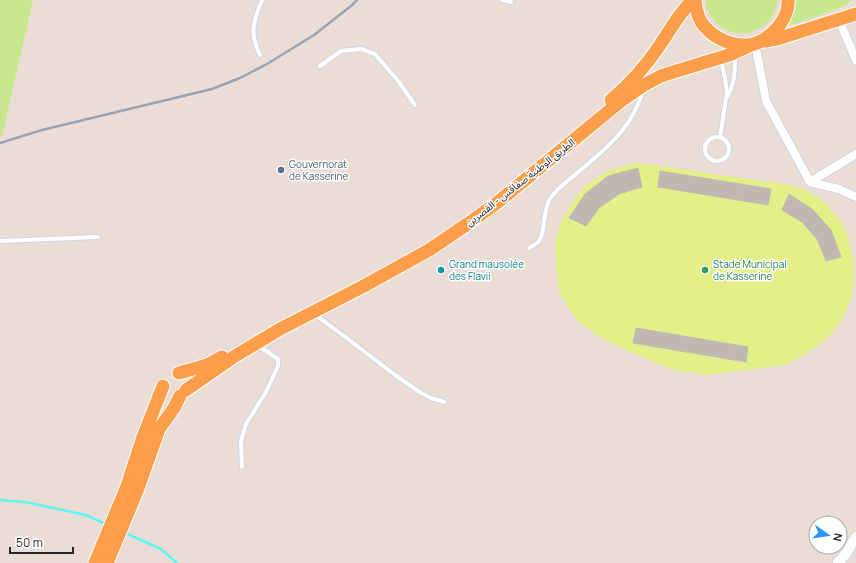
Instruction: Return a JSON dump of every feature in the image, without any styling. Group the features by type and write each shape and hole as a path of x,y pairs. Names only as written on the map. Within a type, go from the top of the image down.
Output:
{"main road":[{"path":"694,0 697,12 703,25 712,34 725,41 739,44 756,43 777,39 856,14"},
{"name":"الطريق الوطنية صفاقس - القصرين","path":"179,373 213,362 282,322 426,243 502,191 635,78 650,60 684,8 694,0"},
{"path":"756,43 774,32 784,19 788,0"},
{"name":"الطريق الوطنية صفاقس - القصرين","path":"95,563 151,451 159,429 183,393 235,356 280,329 362,287 428,250 469,223 498,202 621,101 644,85 661,76 736,53 756,43"},
{"path":"179,373 183,375 187,382 187,386 183,393 177,397 169,396 163,386 163,382 168,375 179,373"},
{"name":"الطريق الوطنية صفاقس - القصرين","path":"107,563 132,489 143,437 163,386"}],"street":[{"path":"838,20 856,60"},
{"path":"756,43 766,101 810,182 838,189 856,197"},
{"path":"810,182 856,154"},
{"path":"838,563 856,537"}],"lane":[{"path":"260,55 255,44 253,30 255,18 262,0"},
{"path":"502,0 511,2"},
{"path":"320,66 341,51 362,49 375,54 400,82 415,105"},
{"path":"726,99 734,80 736,53"},
{"path":"720,58 726,86 726,99 720,137"},
{"path":"530,248 539,241 548,201 558,188 599,154 624,129 633,116 640,100 644,85"},
{"path":"720,137 723,138 728,144 729,151 724,158 713,160 705,150 706,146 712,138 720,137"},
{"path":"0,241 98,237"},
{"path":"312,312 421,393 444,402"},
{"path":"242,467 241,441 246,424 266,392 278,366 278,359 255,344"}],"green space":[{"path":"0,0 33,0 2,136 0,137"},
{"path":"705,0 778,0 773,15 762,27 752,32 735,33 728,31 715,22 710,16"},
{"path":"795,0 852,0 843,7 785,27 794,7"},
{"name":"Stade Municipal de Kasserine","path":"638,163 790,185 808,191 825,203 841,221 848,236 854,274 852,297 841,321 828,338 803,356 785,365 708,375 674,370 601,338 579,322 569,309 559,291 555,246 561,221 576,197 586,185 610,170"}],"building":[{"path":"638,168 642,187 619,194 599,208 586,226 569,218 585,194 608,176"},
{"path":"660,171 771,189 768,205 658,187"},
{"path":"789,194 812,209 831,230 841,257 826,261 817,239 802,222 782,210"},
{"path":"636,328 748,347 746,362 633,343"}],"waterway":[{"path":"0,500 25,502 86,515 106,524"},
{"path":"123,532 161,549 177,563"}],"railway":[{"path":"0,143 42,130 212,89 240,78 267,64 314,35 357,0"}],"place":[{"name":"Gouvernorat de Kasserine","path":"281,170"},
{"name":"Grand mausolée des Flavii","path":"441,270"},
{"name":"Stade Municipal de Kasserine","path":"705,270"}]}
